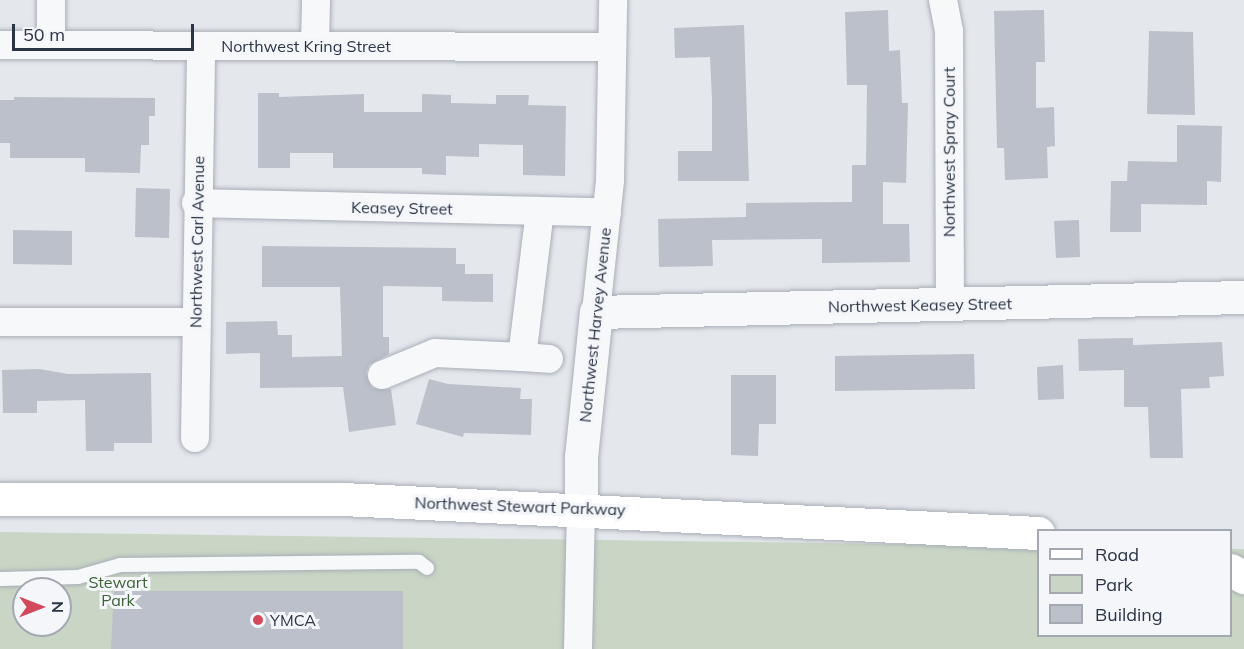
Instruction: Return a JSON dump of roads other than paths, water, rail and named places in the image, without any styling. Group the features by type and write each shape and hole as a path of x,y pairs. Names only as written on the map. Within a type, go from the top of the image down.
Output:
{"main road":[{"name":"Northwest Stewart Parkway","path":"0,498 343,499 581,508 1037,533"}],"street":[{"path":"51,0 51,45"},
{"path":"315,45 316,0"},
{"name":"Northwest Harvey Avenue","path":"578,649 580,458 607,212 613,0"},
{"name":"Northwest Spray Court","path":"943,0 949,31 950,304"},
{"name":"Northwest Kring Street","path":"0,45 612,47"},
{"name":"Northwest Carl Avenue","path":"195,438 196,203 201,47"},
{"name":"Keasey Street","path":"196,203 607,212"},
{"path":"382,375 435,353 535,358 540,211"},
{"name":"Northwest Keasey Street","path":"596,312 1244,297"},
{"path":"0,322 195,322"}],"lane":[{"path":"0,579 78,577 120,565 419,562 427,568"}],"place":[{"name":"YMCA","path":"258,620"}],"park label":[{"name":"Stewart Park","path":"118,591"}]}
